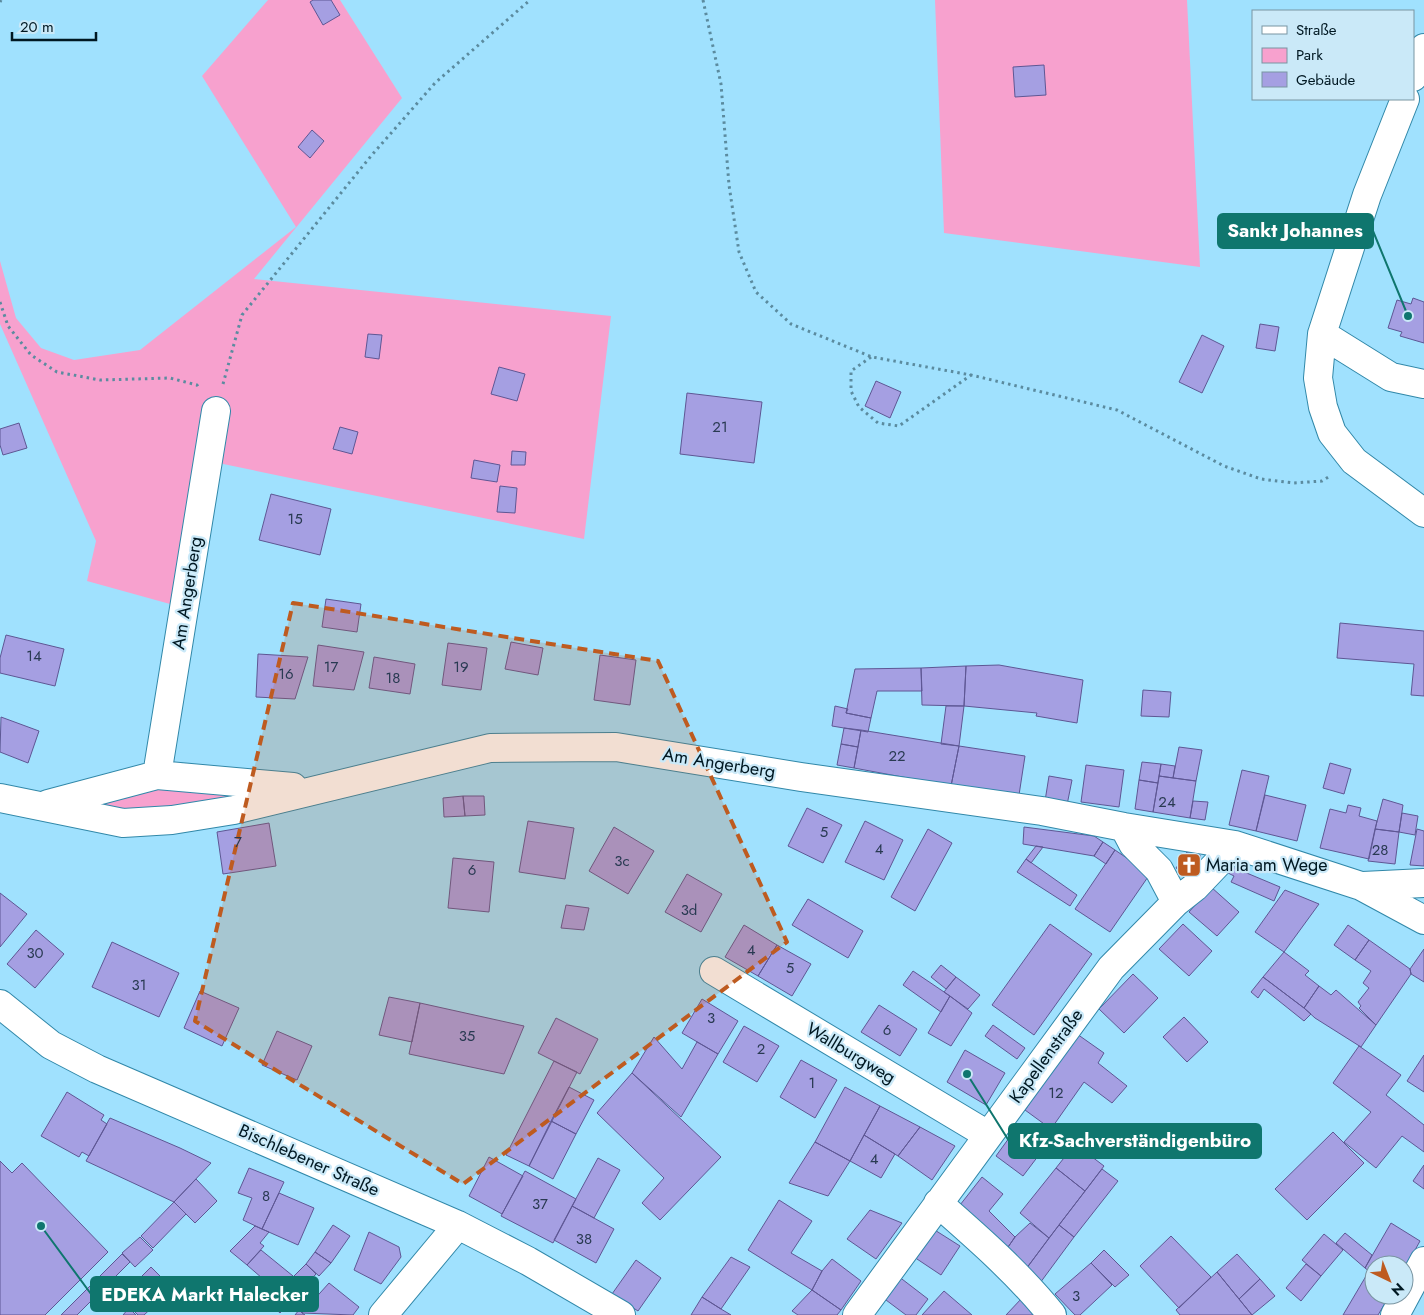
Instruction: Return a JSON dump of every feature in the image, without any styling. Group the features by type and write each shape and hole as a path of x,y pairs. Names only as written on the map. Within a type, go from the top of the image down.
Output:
{"street":[{"path":"1414,74 1424,48"},
{"path":"1404,100 1367,195 1322,334 1318,378 1323,407 1332,433 1354,461 1424,513"},
{"path":"1322,334 1391,377 1424,384"},
{"name":"Am Angerberg","path":"157,775 216,411"},
{"name":"Am Angerberg","path":"0,798 123,823 172,820 234,810 490,748 616,747 801,777 1042,810 1124,827 1235,845 1361,886 1424,920"},
{"name":"Am Angerberg","path":"43,806 157,775 315,789"},
{"path":"1124,827 1133,844 1159,870 1176,902"},
{"name":"Kapellenstraße","path":"857,1315 1111,968 1176,902 1196,887 1235,845"},
{"name":"Am Angerberg","path":"1361,886 1424,883"},
{"name":"Wallburgweg","path":"714,971 988,1135"},
{"name":"Bischlebener Straße","path":"0,1004 51,1045 97,1069 458,1225 528,1261 621,1315"},
{"path":"938,1203 986,1245 1032,1290 1052,1315"},
{"path":"384,1315 458,1225"},
{"path":"1395,1315 1424,1261"}],"path":[{"path":"216,411 242,315 372,156 435,83 530,0"},
{"path":"703,0 721,84 729,185 740,252 756,292 791,324 872,357 971,375 1117,410 1224,466 1261,479 1294,483 1322,480 1354,461"},
{"path":"0,302 8,326 30,355 58,372 100,380 170,378 197,385 216,411"},
{"path":"872,357 851,371 851,392 859,407 878,423 899,426 971,375"}],"highlighted area":[{"path":"293,603 658,661 787,942 463,1184 195,1021"}],"green space":[{"path":"268,0 340,0 402,98 254,279 611,316 584,539 199,459 170,604 87,581 96,541 0,324 0,261 16,318 41,348 74,360 140,350 296,227 202,76"},
{"path":"935,0 1187,0 1200,267 944,233"},
{"path":"161,786 247,793 241,797 164,808 125,810 89,806"}],"building":[{"path":"313,0 331,0 340,15 323,25 310,2"},
{"path":"1044,65 1046,95 1015,97 1013,67"},
{"path":"312,130 324,141 310,158 298,147"},
{"path":"1413,298 1424,302 1424,343 1400,336 1402,332 1388,328 1397,300 1411,304"},
{"path":"1260,324 1279,327 1275,351 1256,348"},
{"path":"368,334 382,335 379,359 365,357"},
{"path":"1202,335 1224,346 1202,393 1179,382"},
{"path":"499,367 525,374 517,401 491,394"},
{"path":"876,381 901,392 890,418 865,406"},
{"path":"687,393 762,402 754,463 680,454"},
{"path":"19,423 27,448 3,455 0,445 0,429"},
{"path":"340,427 358,432 352,454 333,449"},
{"path":"512,451 526,452 525,465 511,465"},
{"path":"474,460 500,465 497,482 471,478"},
{"path":"500,486 517,488 515,513 497,512"},
{"path":"271,494 331,509 320,555 259,540"},
{"path":"326,599 361,604 357,632 322,627"},
{"path":"1340,623 1424,631 1424,696 1411,695 1414,664 1337,658"},
{"path":"6,635 64,649 55,686 0,673 0,658"},
{"path":"511,642 543,648 538,675 505,669"},
{"path":"448,643 487,648 481,690 442,685"},
{"path":"318,645 364,652 354,690 313,686"},
{"path":"258,654 308,657 295,699 256,697"},
{"path":"600,655 636,660 630,705 594,700"},
{"path":"374,657 415,664 410,694 369,688"},
{"path":"999,665 1083,680 1077,723 1036,716 1037,713 964,706 966,666"},
{"path":"966,666 964,706 922,705 921,668"},
{"path":"921,668 922,691 877,691 871,718 846,713 855,669"},
{"path":"1143,690 1171,692 1169,717 1141,716"},
{"path":"835,706 848,709 846,713 871,718 868,732 832,726"},
{"path":"946,706 964,706 959,746 941,744"},
{"path":"1,717 39,731 28,763 0,752"},
{"path":"844,728 861,730 858,747 841,744"},
{"path":"861,730 959,746 951,786 854,768"},
{"path":"841,744 858,747 854,768 837,765"},
{"path":"959,746 1025,756 1019,795 951,786"},
{"path":"1179,747 1202,750 1196,781 1173,778"},
{"path":"1142,762 1161,764 1158,783 1139,780"},
{"path":"1330,763 1351,769 1344,794 1323,788"},
{"path":"1161,764 1175,766 1173,778 1159,776"},
{"path":"1086,765 1124,770 1119,807 1081,802"},
{"path":"1242,770 1269,776 1256,831 1229,825"},
{"path":"1049,776 1072,780 1067,805 1045,801"},
{"path":"1159,776 1196,781 1190,818 1153,812"},
{"path":"1139,780 1158,783 1153,812 1135,809"},
{"path":"1265,795 1306,805 1297,841 1256,831"},
{"path":"463,796 484,796 485,815 465,816"},
{"path":"463,796 465,816 444,817 443,798"},
{"path":"1383,799 1403,805 1399,832 1375,829"},
{"path":"1193,801 1208,802 1205,820 1190,818"},
{"path":"1348,805 1361,808 1359,816 1377,821 1369,859 1320,848 1330,809 1346,813"},
{"path":"807,808 842,825 823,863 788,846"},
{"path":"1402,813 1418,816 1415,835 1399,832"},
{"path":"528,821 574,828 565,879 519,872"},
{"path":"865,821 903,840 884,880 845,862"},
{"path":"269,823 276,866 223,874 217,832"},
{"path":"614,827 654,851 628,894 589,871"},
{"path":"1024,827 1094,836 1103,842 1094,856 1023,844"},
{"path":"928,829 952,843 915,911 891,897"},
{"path":"1375,829 1399,832 1395,864 1368,861"},
{"path":"1417,829 1424,831 1424,866 1410,865"},
{"path":"1103,842 1115,850 1106,864 1094,856"},
{"path":"1036,846 1043,847 1031,863 1026,859"},
{"path":"1115,850 1150,874 1110,932 1075,909"},
{"name":"Maria am Wege","path":"1194,851 1200,855 1201,862 1190,877 1176,868 1187,852"},
{"path":"453,858 494,862 489,912 448,908"},
{"path":"1026,859 1077,895 1070,906 1017,872"},
{"path":"1230,866 1280,887 1274,901 1231,882 1234,876 1228,873"},
{"path":"687,874 722,894 701,932 665,912"},
{"path":"1211,887 1239,912 1217,936 1189,912"},
{"path":"1285,890 1319,904 1284,952 1255,932"},
{"path":"0,893 27,914 0,947"},
{"path":"808,899 863,931 848,958 792,925"},
{"path":"566,905 589,908 584,930 561,928"},
{"path":"1050,924 1092,954 1034,1035 992,1005"},
{"path":"1183,924 1212,951 1189,976 1159,949"},
{"path":"744,925 777,945 758,976 725,957"},
{"path":"1348,925 1369,940 1355,960 1334,945"},
{"path":"36,930 64,954 35,988 7,964"},
{"path":"1369,940 1410,969 1411,974 1376,1025 1359,1008 1361,1006 1358,1002 1369,988 1363,983 1371,971 1355,960"},
{"path":"112,942 179,973 159,1017 92,987"},
{"path":"777,945 811,964 792,996 758,976"},
{"path":"1424,949 1424,982 1411,974 1410,969"},
{"path":"1284,952 1309,971 1305,975 1319,986 1304,1008 1263,977"},
{"path":"941,965 956,977 946,989 931,977"},
{"path":"913,971 950,996 941,1012 903,985"},
{"path":"1133,974 1158,998 1124,1033 1099,1009"},
{"path":"956,977 980,995 968,1009 944,992"},
{"path":"1263,977 1311,1014 1304,1021 1264,989 1258,998 1251,992"},
{"path":"1319,986 1331,995 1336,990 1376,1025 1361,1047 1315,1018 1304,1008"},
{"path":"200,991 239,1008 222,1046 184,1028"},
{"path":"950,996 972,1013 951,1046 928,1033"},
{"path":"389,997 420,1003 412,1042 379,1035"},
{"path":"702,999 738,1021 718,1054 682,1033"},
{"path":"420,1003 524,1026 504,1074 409,1054"},
{"path":"879,1005 917,1029 900,1056 861,1032"},
{"path":"1184,1017 1208,1042 1187,1062 1163,1037"},
{"path":"556,1018 598,1039 580,1074 538,1053"},
{"path":"993,1025 1025,1048 1017,1059 985,1036"},
{"path":"744,1026 779,1046 757,1082 723,1062"},
{"path":"277,1031 312,1046 297,1080 262,1065"},
{"path":"1077,1034 1104,1053 1098,1063 1127,1086 1112,1103 1084,1082 1051,1129 1025,1110"},
{"path":"654,1037 682,1069 697,1042 718,1054 681,1117 632,1073"},
{"path":"1359,1046 1401,1075 1386,1095 1424,1125 1424,1152 1402,1136 1376,1168 1344,1142 1371,1112 1333,1083"},
{"path":"965,1050 1005,1073 986,1105 947,1082"},
{"path":"1424,1055 1424,1092 1407,1081"},
{"path":"801,1060 837,1080 815,1118 780,1097"},
{"path":"554,1061 577,1072 529,1166 506,1155"},
{"path":"632,1073 721,1157 660,1220 642,1203 664,1178 597,1113"},
{"path":"569,1087 594,1100 576,1134 551,1121"},
{"path":"845,1087 880,1106 850,1161 815,1142"},
{"path":"67,1092 104,1115 101,1120 107,1124 89,1156 82,1152 79,1157 41,1136"},
{"path":"880,1106 920,1127 898,1156 864,1135"},
{"path":"110,1118 211,1163 174,1202 86,1161"},
{"path":"551,1121 576,1134 553,1179 529,1166"},
{"path":"920,1127 955,1146 932,1180 898,1156"},
{"path":"1017,1127 1045,1147 1023,1176 996,1156"},
{"path":"1333,1132 1364,1163 1307,1220 1275,1189"},
{"path":"864,1135 895,1154 881,1178 850,1161"},
{"path":"815,1142 850,1161 828,1196 789,1183"},
{"path":"1075,1144 1104,1166 1085,1191 1056,1168"},
{"path":"489,1157 523,1176 502,1214 469,1196"},
{"path":"598,1158 620,1170 594,1218 572,1206"},
{"path":"0,1161 12,1173 22,1163 108,1252 45,1315 0,1315"},
{"path":"1424,1165 1424,1189 1413,1181"},
{"path":"249,1168 284,1182 262,1229 243,1220 252,1198 238,1193"},
{"path":"1056,1168 1085,1191 1049,1238 1020,1213"},
{"path":"1102,1169 1118,1181 1074,1237 1059,1225"},
{"path":"525,1171 576,1199 553,1243 501,1216"},
{"path":"982,1177 1003,1194 989,1211 1015,1237 1006,1250 960,1205"},
{"path":"196,1179 217,1201 195,1223 174,1202"},
{"path":"279,1193 314,1208 298,1245 262,1229"},
{"path":"779,1200 812,1221 791,1253 822,1271 812,1290 748,1250"},
{"path":"174,1202 186,1214 153,1248 141,1236"},
{"path":"572,1206 614,1229 596,1263 554,1240"},
{"path":"870,1210 902,1223 876,1259 847,1239"},
{"path":"1030,1223 1049,1238 1026,1269 1006,1250 1015,1237"},
{"path":"1391,1223 1420,1241 1412,1255 1373,1255"},
{"path":"333,1225 350,1236 331,1263 315,1252"},
{"path":"1059,1225 1074,1237 1040,1283 1026,1269"},
{"path":"255,1226 269,1232 260,1243 264,1246 247,1265 230,1251"},
{"path":"930,1227 960,1246 941,1275 911,1255"},
{"path":"369,1232 399,1247 401,1257 381,1284 354,1270"},
{"path":"1345,1233 1372,1255 1364,1255 1364,1267 1336,1243"},
{"path":"1324,1234 1343,1250 1321,1276 1302,1260"},
{"path":"1171,1236 1211,1277 1179,1308 1140,1266"},
{"path":"140,1237 153,1250 135,1267 122,1253"},
{"path":"261,1250 293,1276 278,1292 247,1265"},
{"path":"1104,1250 1129,1275 1115,1287 1091,1263"},
{"path":"315,1252 331,1263 319,1276 306,1264"},
{"path":"122,1254 130,1262 77,1315 61,1315"},
{"path":"1237,1254 1260,1279 1239,1299 1217,1272"},
{"path":"731,1257 750,1267 721,1309 702,1297"},
{"path":"832,1259 861,1281 841,1310 812,1290 822,1271"},
{"path":"636,1260 661,1278 638,1311 612,1294"},
{"path":"1091,1263 1112,1285 1080,1315 1075,1315 1055,1294"},
{"path":"306,1264 316,1274 290,1302 278,1292"},
{"path":"1306,1264 1321,1276 1301,1301 1286,1288"},
{"path":"151,1267 172,1288 157,1303 136,1282"},
{"path":"1217,1272 1252,1315 1180,1315 1176,1310"},
{"path":"898,1276 928,1299 916,1315 906,1315 882,1297"},
{"path":"1260,1279 1275,1296 1252,1315 1239,1299"},
{"path":"1364,1279 1364,1305 1384,1305 1378,1315 1343,1315"},
{"path":"329,1283 359,1307 353,1315 302,1313"},
{"path":"812,1290 841,1310 837,1315 798,1315 792,1311"},
{"path":"944,1291 972,1315 922,1315"},
{"path":"147,1292 157,1303 144,1315 138,1315 131,1308"},
{"path":"278,1292 290,1302 280,1313 269,1303"},
{"path":"702,1297 721,1309 731,1315 691,1315"},
{"path":"1022,1298 1035,1311 1032,1315 1006,1315"},
{"path":"129,1308 136,1315 123,1315"},
{"path":"299,1310 302,1313 305,1315 295,1315"}],"place":[{"name":"Sankt Johannes","path":"1408,316"},
{"name":"Maria am Wege","path":"1189,865"},
{"name":"Kfz-Sachverständigenbüro","path":"967,1074"},
{"name":"EDEKA Markt Halecker","path":"41,1226"}]}
